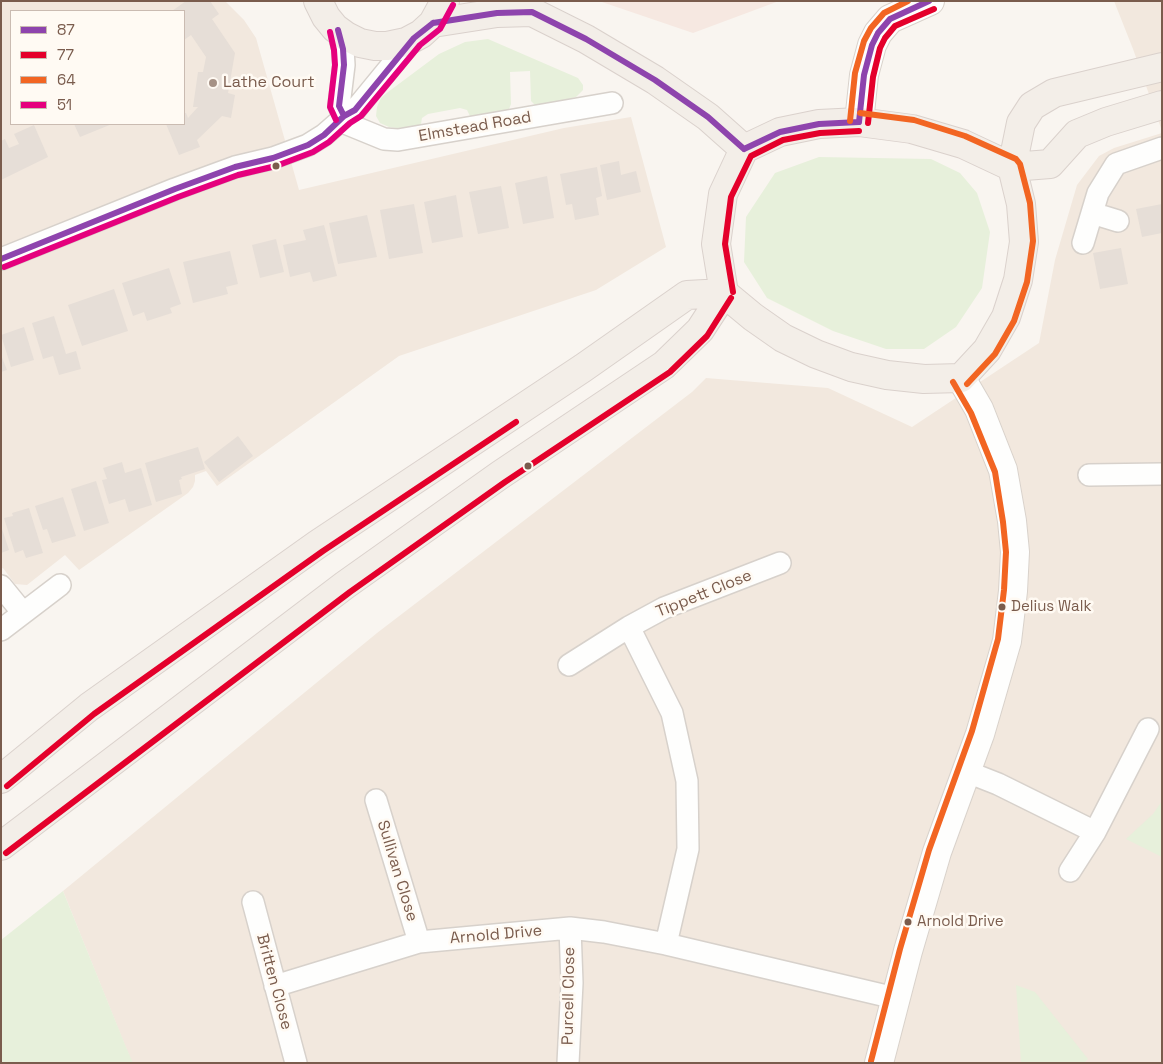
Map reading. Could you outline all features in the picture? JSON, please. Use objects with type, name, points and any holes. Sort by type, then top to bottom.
[{"type":"main road","points":[[323,13],[360,43],[387,46],[406,42],[431,21],[497,13],[526,7],[586,39],[655,80],[708,117],[744,148]]},
{"type":"main road","points":[[1162,67],[1054,93],[1032,106],[1021,123],[1012,167],[1021,204],[1024,242],[1018,280],[1006,317],[987,350],[961,378],[924,379],[887,375],[851,367],[816,354],[783,338],[753,318],[724,293],[716,244],[723,194],[744,148],[780,132],[819,124],[859,122],[912,128],[963,144],[1012,167],[1050,164],[1076,134],[1106,122],[1162,105]]},
{"type":"main road","points":[[1,780],[89,707],[318,544],[583,368],[687,295],[724,293]]},
{"type":"main road","points":[[1,846],[345,585],[500,475],[664,365],[700,330],[724,293]]},
{"type":"street","points":[[859,122],[864,75],[872,45],[878,33],[890,20],[930,1]]},
{"type":"street","points":[[323,13],[343,49],[344,65],[339,106],[342,119]]},
{"type":"street","points":[[1,259],[175,189],[235,168],[294,152],[308,145],[324,135],[355,110],[431,21]]},
{"type":"street","name":"Elmstead Road","points":[[342,119],[384,139],[398,140],[612,103]]},
{"type":"street","points":[[1083,243],[1098,193],[1116,164],[1162,148]]},
{"type":"street","points":[[1092,213],[1118,221]]},
{"type":"street","points":[[879,1063],[895,998],[935,861],[965,771],[980,734],[1007,641],[1013,591],[1015,552],[1012,521],[1003,470],[979,408],[961,378]]},
{"type":"street","points":[[1089,475],[1162,474]]},
{"type":"street","name":"Tippett Close","points":[[569,665],[629,626],[664,608],[780,563]]},
{"type":"street","points":[[1,630],[60,585]]},
{"type":"street","points":[[1,586],[23,613]]},
{"type":"street","points":[[629,626],[672,713],[688,781],[688,849],[666,944]]},
{"type":"street","points":[[1070,871],[1095,832],[1148,729]]},
{"type":"street","points":[[965,771],[998,784],[1095,832]]},
{"type":"street","name":"Sullivan Close","points":[[376,800],[419,942]]},
{"type":"street","name":"Britten Close","points":[[252,902],[296,1063]]},
{"type":"street","name":"Arnold Drive","points":[[275,986],[419,942],[570,928],[604,932],[666,944],[895,998]]},
{"type":"street","name":"Purcell Close","points":[[568,1063],[572,984],[570,928]]},
{"type":"shaded area","points":[[1,1],[225,1],[244,20],[256,38],[299,190],[564,128],[631,117],[666,247],[596,290],[399,356],[217,486],[206,471],[195,475],[193,487],[188,493],[79,570],[65,555],[27,585],[15,584],[3,568],[1,569]]},
{"type":"shaded area","points":[[599,1],[779,1],[693,33]]},
{"type":"shaded area","points":[[1114,1],[1162,1],[1162,131],[1133,49]]},
{"type":"shaded area","points":[[1162,133],[1162,1063],[132,1063],[63,891],[377,633],[692,392],[706,378],[828,388],[912,427],[1039,343],[1055,260],[1077,185],[1099,156],[1114,148]]},
{"type":"green space","points":[[488,39],[578,78],[583,85],[583,90],[576,97],[540,106],[535,105],[531,101],[530,71],[510,72],[511,104],[505,112],[474,117],[470,116],[467,110],[460,108],[428,114],[422,118],[421,124],[418,127],[397,128],[380,123],[376,116],[377,107],[381,98],[388,92],[439,54],[465,42]]},
{"type":"green space","points":[[819,157],[931,159],[960,173],[977,193],[990,232],[982,288],[956,327],[924,349],[886,349],[833,331],[767,298],[744,262],[746,217],[775,173]]},
{"type":"green space","points":[[1162,801],[1162,857],[1126,839],[1153,814]]},
{"type":"green space","points":[[63,891],[133,1063],[1,1063],[1,940]]},
{"type":"green space","points":[[1016,985],[1035,992],[1088,1059],[1084,1063],[1021,1063]]},
{"type":"building","name":"Lathe Court","points":[[186,1],[210,1],[219,14],[212,19],[235,53],[228,93],[235,95],[231,118],[222,116],[197,140],[200,147],[179,155],[166,125],[185,125],[185,113],[188,118],[198,107],[193,107],[198,72],[203,72],[206,57],[191,35],[185,39],[185,10],[173,10]]},
{"type":"building","points":[[34,125],[48,157],[1,180],[1,141],[5,139],[9,148],[19,144],[14,134]]},
{"type":"building","points":[[74,125],[110,125],[80,137]]},
{"type":"building","points":[[619,161],[621,175],[636,171],[641,192],[607,200],[600,165]]},
{"type":"building","points":[[597,167],[602,196],[596,198],[599,215],[575,220],[572,204],[566,205],[560,174]]},
{"type":"building","points":[[547,176],[554,218],[523,224],[515,183]]},
{"type":"building","points":[[501,186],[509,228],[478,234],[469,192]]},
{"type":"building","points":[[456,195],[463,237],[432,243],[424,202]]},
{"type":"building","points":[[414,204],[423,253],[389,259],[380,210]]},
{"type":"building","points":[[1162,204],[1162,233],[1142,237],[1136,209]]},
{"type":"building","points":[[367,215],[377,257],[338,264],[329,223]]},
{"type":"building","points":[[324,225],[337,276],[313,282],[310,272],[290,277],[283,245],[306,240],[303,230]]},
{"type":"building","points":[[276,239],[284,272],[260,278],[252,245]]},
{"type":"building","points":[[1121,248],[1128,284],[1100,289],[1093,253]]},
{"type":"building","points":[[230,251],[238,284],[226,287],[228,294],[193,303],[183,262]]},
{"type":"building","points":[[169,268],[181,304],[170,308],[172,313],[147,321],[144,312],[133,316],[122,283]]},
{"type":"building","points":[[114,289],[128,331],[82,346],[68,305]]},
{"type":"building","points":[[54,316],[66,354],[76,351],[81,369],[59,375],[53,356],[43,359],[32,323]]},
{"type":"building","points":[[24,327],[34,360],[11,367],[1,335]]},
{"type":"building","points":[[1,355],[7,370],[1,372]]},
{"type":"building","points":[[238,436],[253,456],[219,482],[204,462]]},
{"type":"building","points":[[198,447],[205,469],[181,477],[182,479],[179,480],[182,494],[156,502],[145,463]]},
{"type":"building","points":[[122,462],[125,473],[141,468],[152,505],[129,512],[125,499],[109,504],[102,480],[107,479],[103,468]]},
{"type":"building","points":[[96,481],[109,523],[84,531],[71,489]]},
{"type":"building","points":[[63,497],[76,536],[52,543],[47,529],[43,530],[35,506]]},
{"type":"building","points":[[29,508],[43,553],[26,558],[23,550],[15,553],[4,518],[13,516],[12,513]]},
{"type":"building","points":[[1,526],[9,550],[1,553]]},
{"type":"transit line","name":"64","points":[[850,121],[855,73],[864,41],[871,28],[884,13],[908,1]]},
{"type":"transit line","name":"87","points":[[859,122],[864,75],[872,45],[878,33],[890,19],[929,1]]},
{"type":"transit line","name":"51","points":[[4,267],[178,197],[238,175],[276,166],[313,152],[329,142],[350,123],[361,116],[420,45],[440,29],[453,5]]},
{"type":"transit line","name":"77","points":[[868,123],[873,77],[880,48],[885,38],[895,26],[934,9]]},
{"type":"transit line","name":"87","points":[[433,23],[497,13],[532,12],[586,39],[655,80],[708,117],[744,149]]},
{"type":"transit line","name":"87","points":[[1,259],[175,189],[235,167],[273,158],[308,145],[324,135],[344,116],[355,110],[414,38],[433,23]]},
{"type":"transit line","name":"87","points":[[338,30],[343,49],[344,65],[339,106],[344,116]]},
{"type":"transit line","name":"51","points":[[330,32],[335,65],[330,107],[336,120]]},
{"type":"transit line","name":"64","points":[[860,113],[914,120],[965,136],[1016,159],[1020,164],[1030,203],[1033,241],[1027,282],[1014,321],[995,354],[967,384]]},
{"type":"transit line","name":"87","points":[[744,149],[780,132],[819,124],[859,122]]},
{"type":"transit line","name":"77","points":[[733,292],[725,244],[731,197],[751,156],[783,140],[820,133],[859,131]]},
{"type":"transit line","name":"77","points":[[6,853],[350,592],[505,482],[670,372],[707,336],[731,298]]},
{"type":"transit line","name":"64","points":[[871,1061],[900,949],[929,850],[972,731],[998,639],[1004,590],[1006,552],[995,472],[971,413],[953,382]]},
{"type":"transit line","name":"77","points":[[7,786],[94,714],[323,551],[516,422]]},
{"type":"place","name":"Lathe Court","points":[[213,83]]},
{"type":"place","name":"Delius Walk","points":[[1002,607]]},
{"type":"place","name":"Arnold Drive","points":[[908,922]]}]
